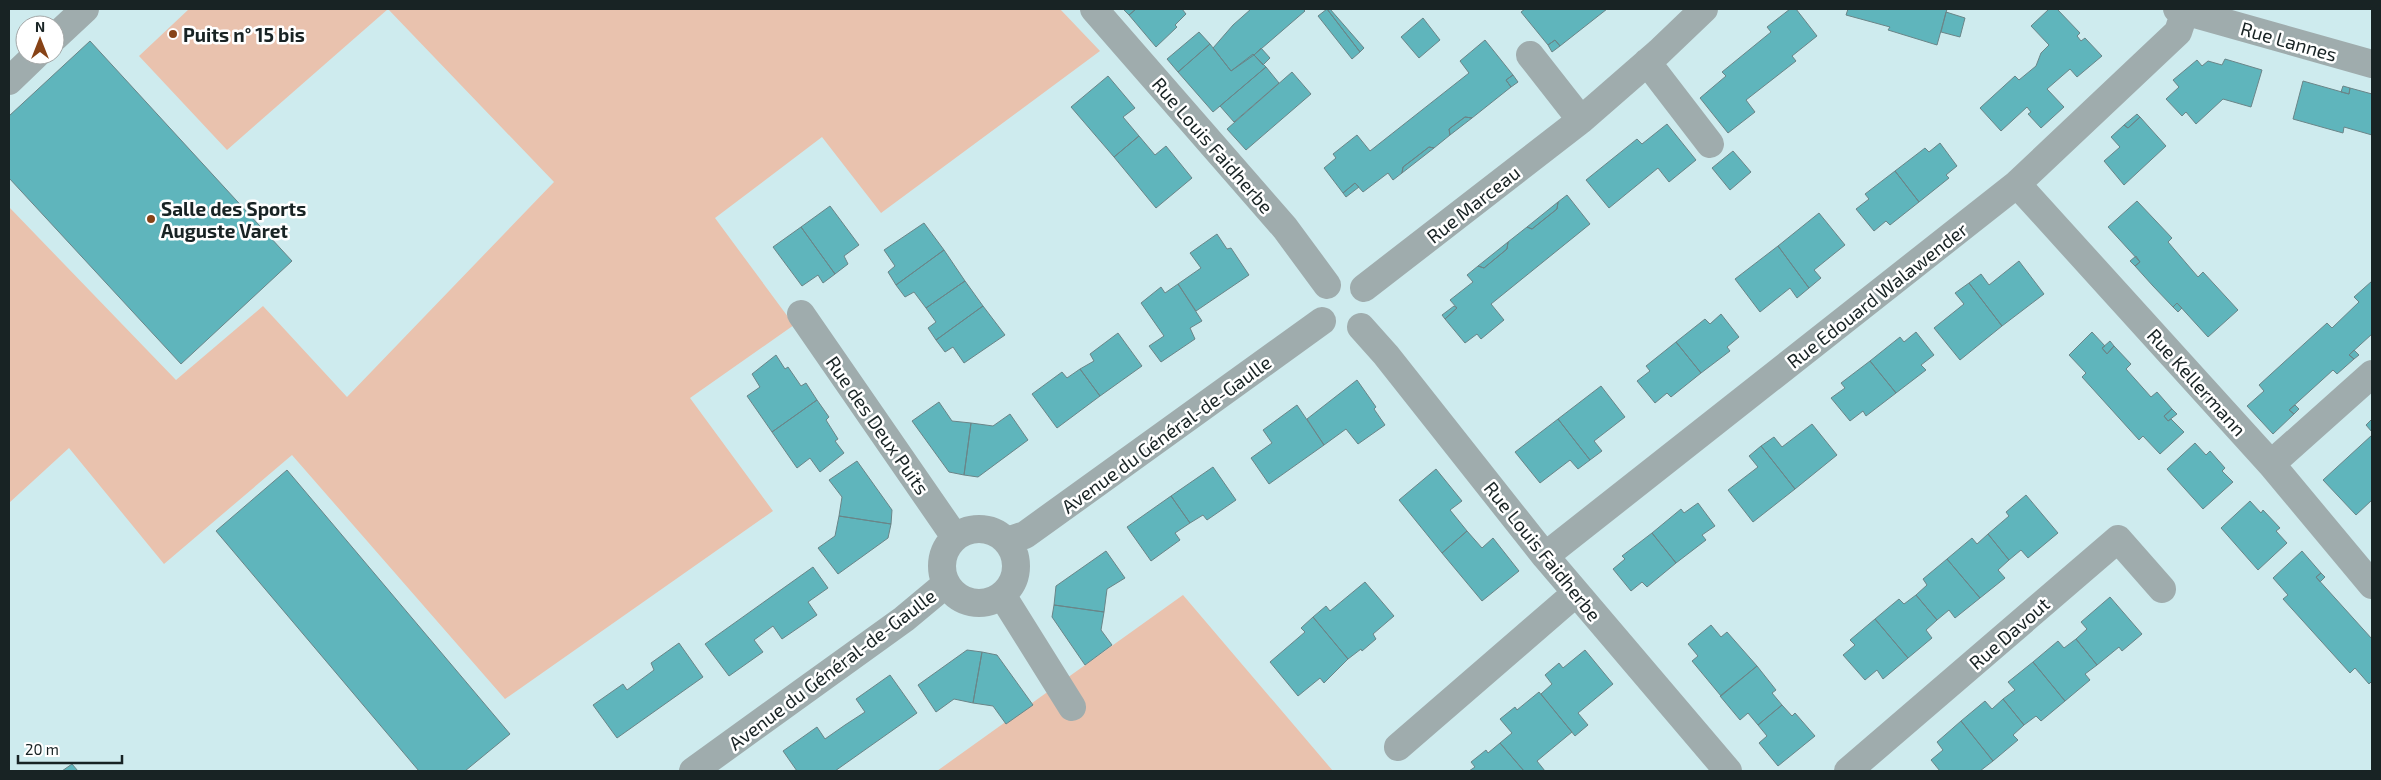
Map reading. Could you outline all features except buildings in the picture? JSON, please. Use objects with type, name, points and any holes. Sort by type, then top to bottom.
[{"type":"street","points":[[65,28],[85,9]]},
{"type":"street","name":"Rue Louis Faidherbe","points":[[1094,9],[1286,228],[1327,285]]},
{"type":"street","name":"Rue Marceau","points":[[1364,288],[1580,120],[1704,9]]},
{"type":"street","name":"Rue Lannes","points":[[2181,10],[2372,64]]},
{"type":"street","name":"Rue Edouard Walawender","points":[[1545,556],[2017,184],[2178,32],[2181,10]]},
{"type":"street","points":[[1530,55],[1580,120]]},
{"type":"street","points":[[1647,62],[1710,144]]},
{"type":"street","points":[[9,81],[26,65]]},
{"type":"street","name":"Rue Kellermann","points":[[2017,184],[2271,464],[2372,586]]},
{"type":"street","points":[[1342,279],[1350,280],[1364,288],[1371,304],[1370,312],[1360,327],[1353,331],[1336,331],[1322,321],[1317,306],[1318,298],[1327,285],[1342,279]]},
{"type":"street","name":"Rue des Deux Puits","points":[[801,314],[955,537]]},
{"type":"street","name":"Avenue du Général-de-Gaulle","points":[[1007,541],[1025,535],[1322,321]]},
{"type":"street","name":"Rue Louis Faidherbe","points":[[1360,327],[1386,355],[1545,556],[1728,771]]},
{"type":"street","points":[[2271,464],[2372,374]]},
{"type":"street","points":[[976,528],[988,530],[1007,541],[1016,563],[1010,586],[1002,595],[987,602],[971,602],[957,596],[946,584],[942,572],[942,559],[947,546],[955,537],[976,528]]},
{"type":"street","name":"Rue Davout","points":[[1848,771],[2118,539],[2162,589]]},
{"type":"street","name":"Avenue du Général-de-Gaulle","points":[[693,771],[904,619],[946,584]]},
{"type":"street","points":[[1398,747],[1576,593]]},
{"type":"street","points":[[1002,595],[1072,707]]},
{"type":"shaded area","points":[[189,9],[388,9],[227,150],[139,56]]},
{"type":"shaded area","points":[[388,9],[1060,9],[1100,51],[881,213],[822,137],[715,218],[794,325],[690,398],[773,511],[505,699],[292,455],[164,564],[69,448],[9,503],[9,207],[176,380],[263,306],[347,397],[554,182]]},
{"type":"shaded area","points":[[1183,595],[1333,771],[937,771]]},
{"type":"place","name":"Puits n° 15 bis","points":[[173,34]]},
{"type":"place","name":"Salle des Sports Auguste Varet","points":[[151,219]]}]
